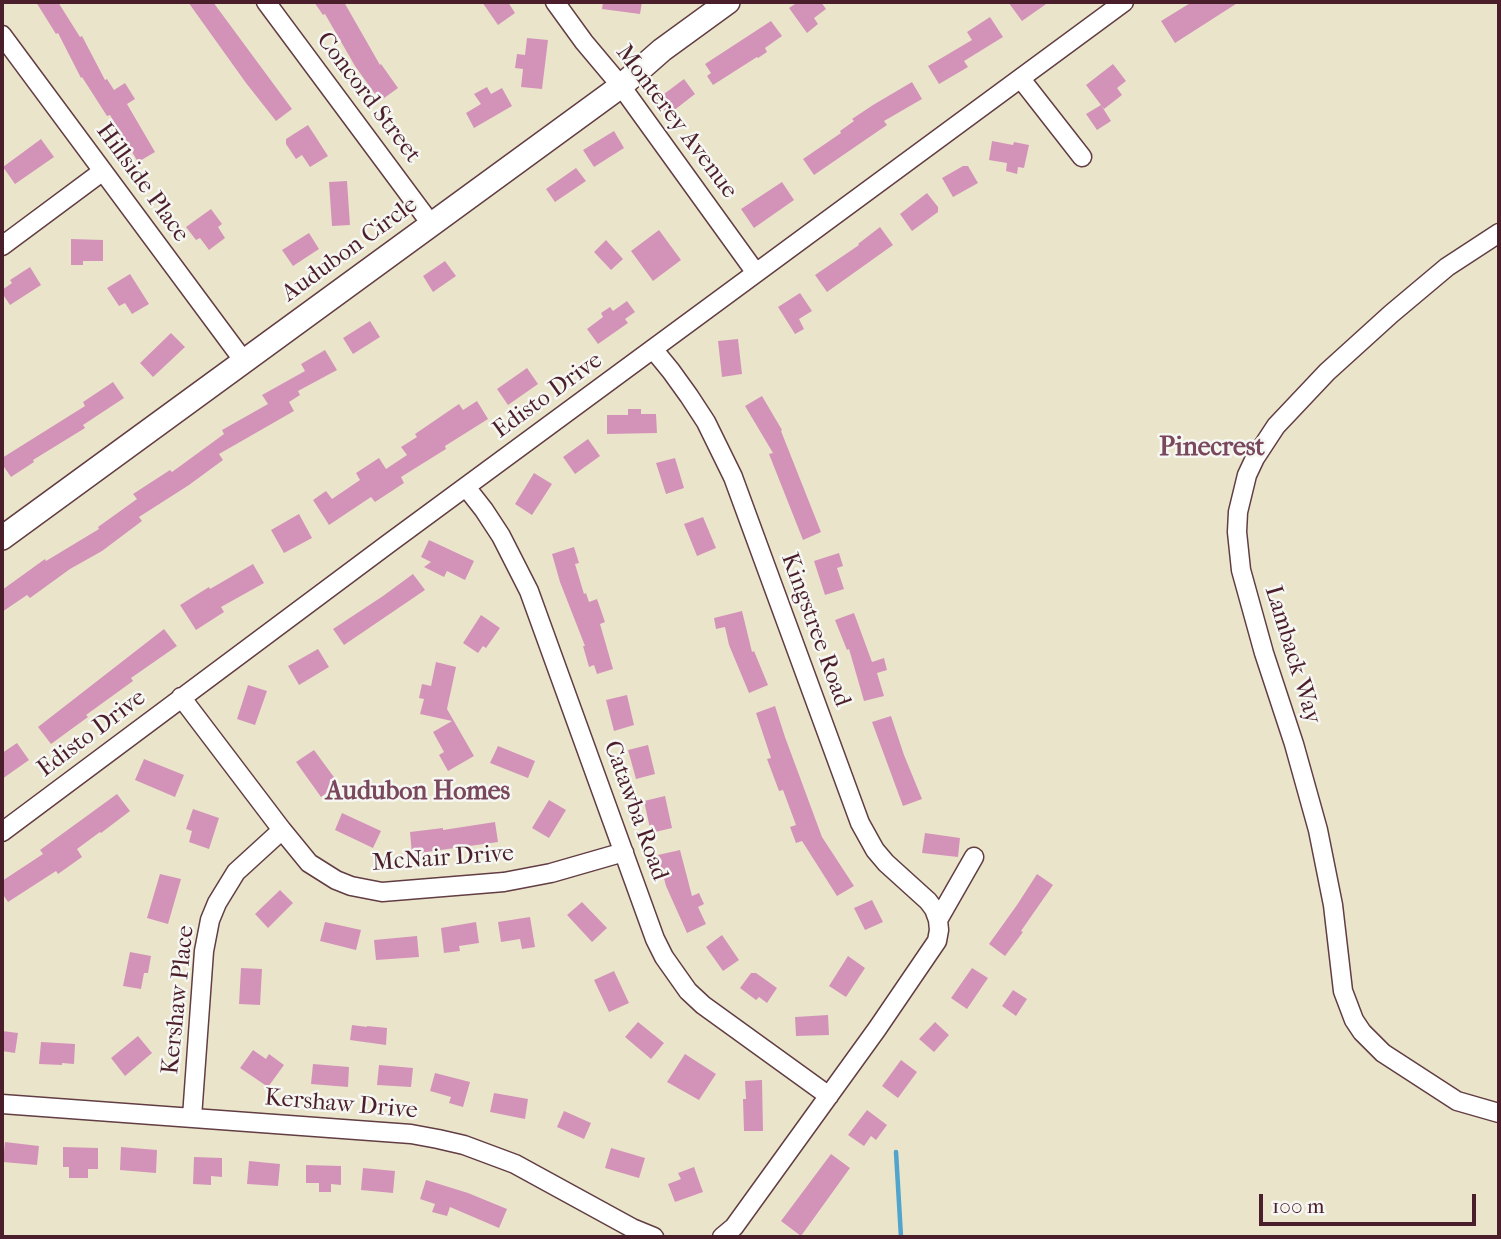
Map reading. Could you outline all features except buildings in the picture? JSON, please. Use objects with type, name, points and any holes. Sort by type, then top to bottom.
[{"type":"street","name":"Concord Street","points":[[266,2],[431,223]]},
{"type":"street","name":"Monterey Avenue","points":[[555,2],[621,86],[756,273]]},
{"type":"street","name":"Audubon Circle","points":[[2,538],[621,86],[662,50],[728,2]]},
{"type":"street","name":"Edisto Drive","points":[[2,832],[1124,2]]},
{"type":"street","name":"Hillside Place","points":[[2,35],[243,360]]},
{"type":"street","points":[[1021,79],[1082,158]]},
{"type":"street","points":[[2,246],[103,171]]},
{"type":"street","name":"Lamback Way","points":[[1499,233],[1447,267],[1391,314],[1327,372],[1276,426],[1247,475],[1238,513],[1237,551],[1264,653],[1294,744],[1318,830],[1333,905],[1343,991],[1354,1020],[1383,1053],[1457,1101],[1499,1112]]},
{"type":"street","name":"Kingstree Road","points":[[653,349],[689,396],[733,477],[863,830],[886,863],[928,901],[938,920]]},
{"type":"street","name":"Catawba Road","points":[[466,487],[501,536],[529,591],[655,939],[670,966],[688,991],[719,1018],[829,1096]]},
{"type":"street","name":"McNair Drive","points":[[181,697],[309,863],[351,886],[383,892],[504,882],[551,873],[624,852]]},
{"type":"street","name":"Kershaw Place","points":[[192,1117],[204,951],[210,920],[236,872],[282,830]]},
{"type":"street","points":[[722,1237],[734,1227],[877,1030],[937,941],[938,920],[974,857]]},
{"type":"street","name":"Kershaw Drive","points":[[2,1104],[411,1134],[464,1145],[514,1164],[632,1228],[654,1237]]},
{"type":"waterway","points":[[896,1152],[901,1237]]},
{"type":"district","name":"Pinecrest","points":[[1212,449]]},
{"type":"district","name":"Audubon Homes","points":[[418,793]]}]
